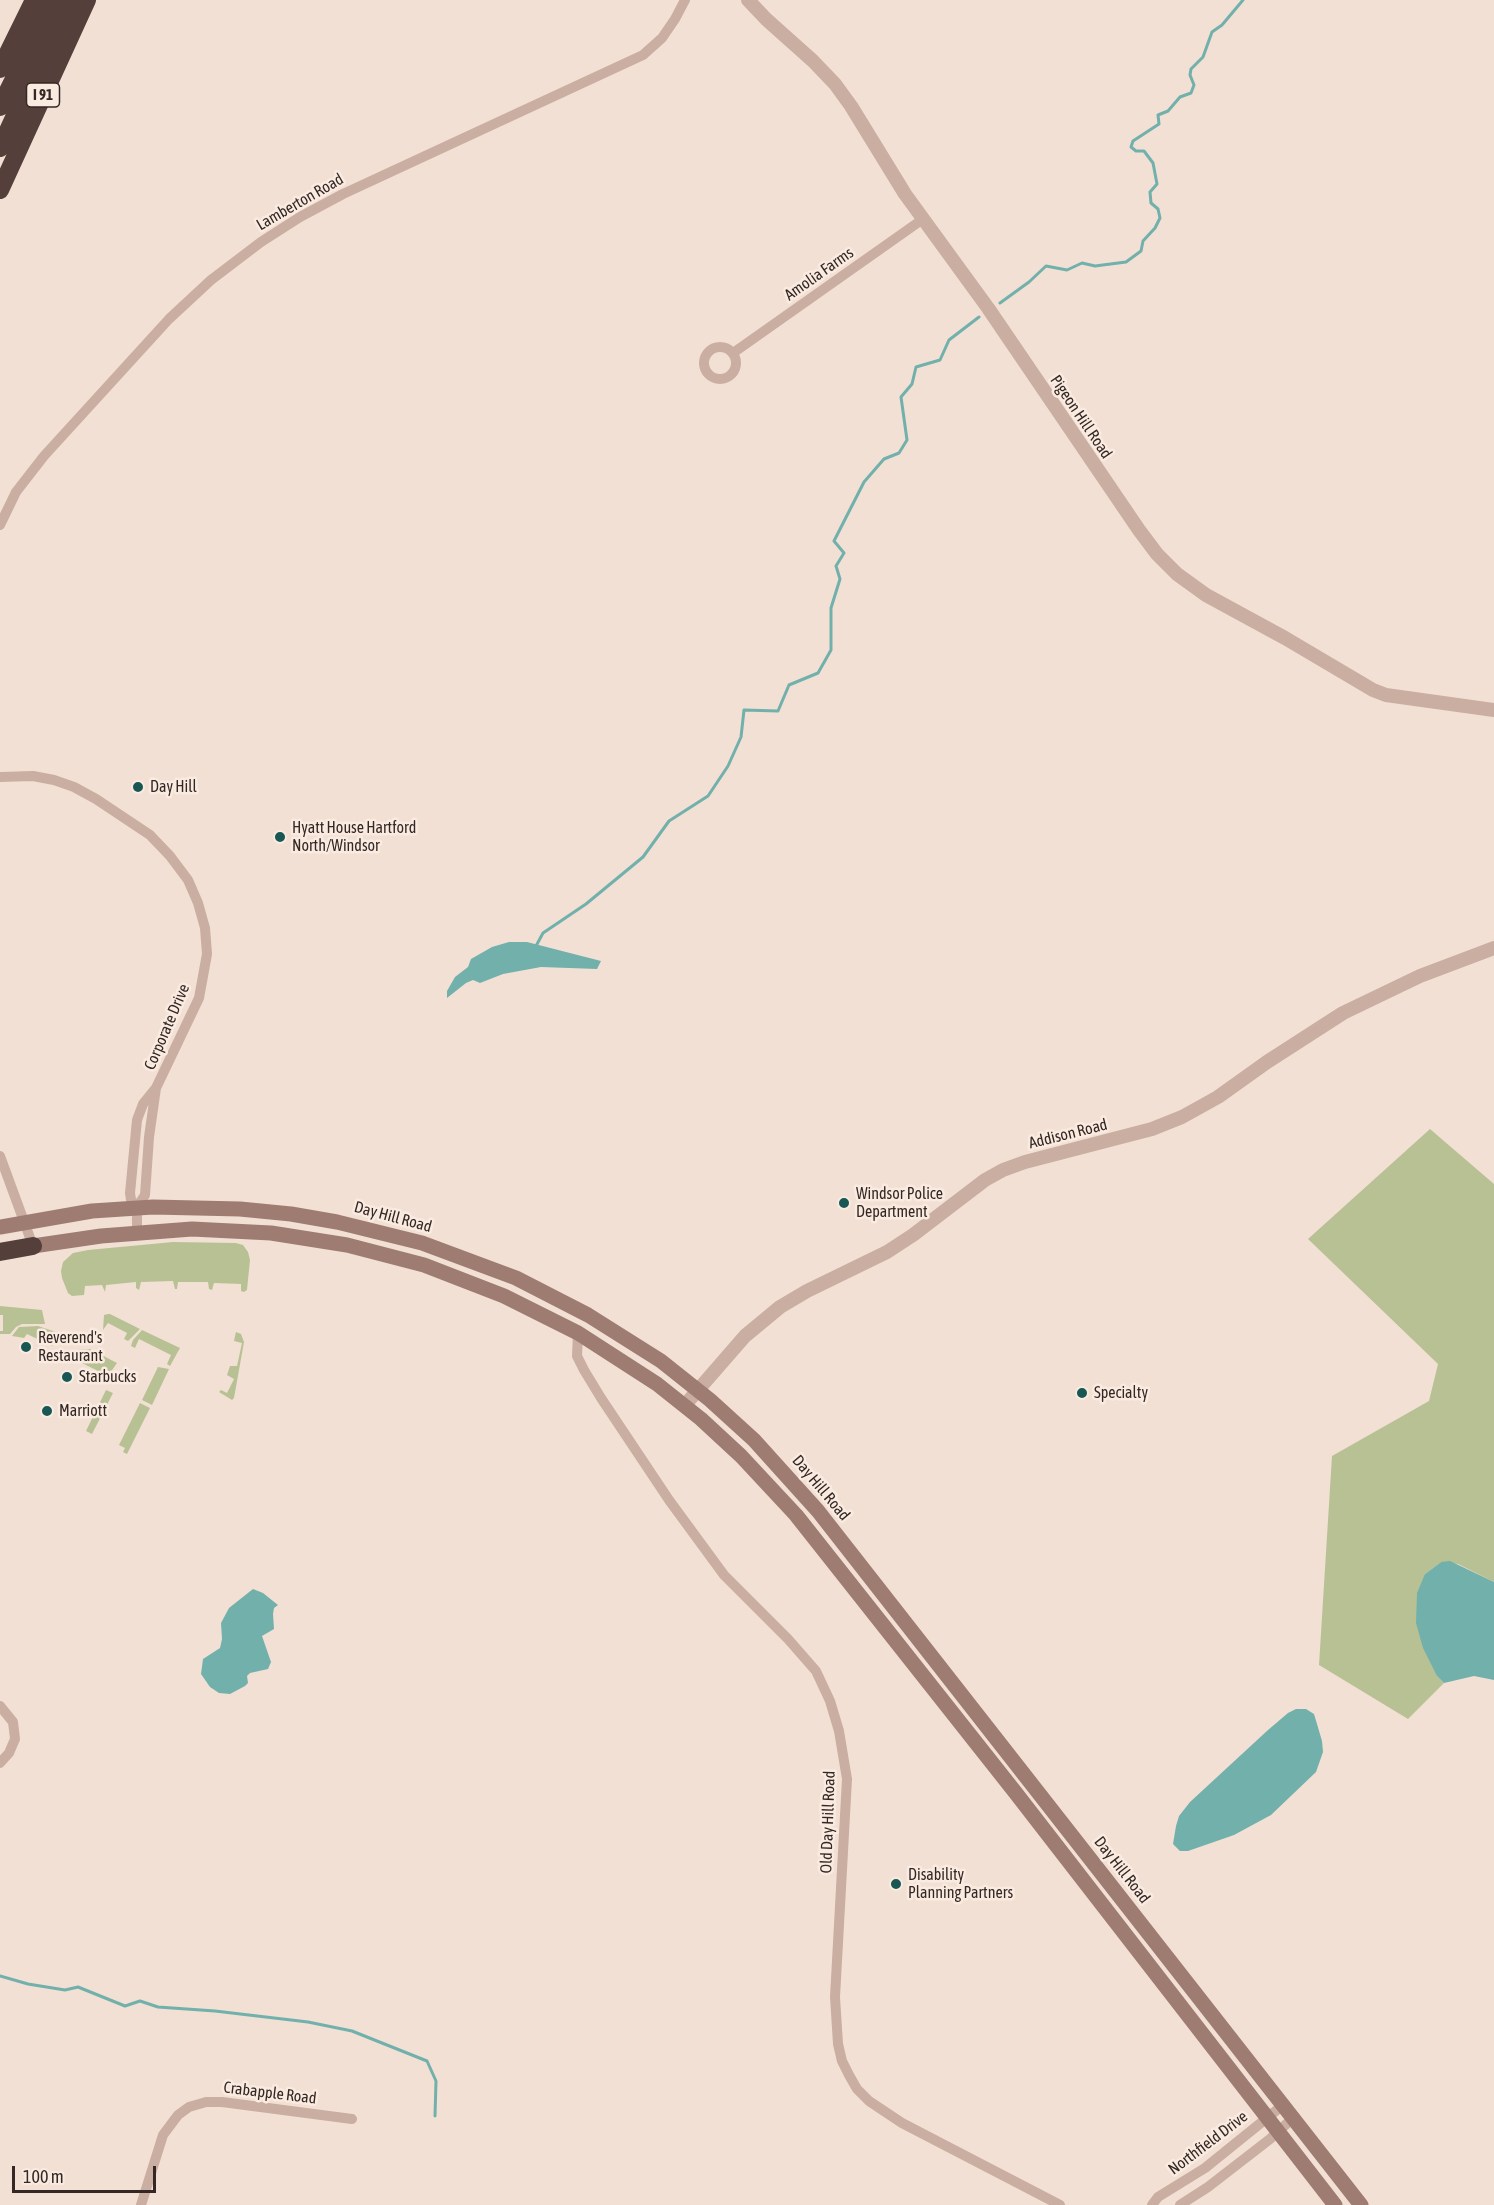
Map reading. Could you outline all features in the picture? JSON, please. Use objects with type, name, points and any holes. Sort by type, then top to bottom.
[{"type":"highway","points":[[0,69],[34,0]]},
{"type":"highway","points":[[0,107],[53,0]]},
{"type":"highway","points":[[0,148],[68,0]]},
{"type":"highway","name":"I 91","points":[[0,189],[87,0]]},
{"type":"highway","points":[[0,1252],[33,1246]]},
{"type":"main road","name":"Day Hill Road","points":[[0,1227],[137,1207],[277,1212],[321,1219],[422,1243],[478,1263],[529,1284],[588,1315],[646,1351],[697,1390],[754,1440],[811,1503],[1361,2205]]},
{"type":"main road","points":[[33,1246],[137,1232],[192,1229],[256,1231],[314,1238],[424,1265],[471,1282],[527,1306],[578,1333],[641,1373],[685,1406],[777,1492],[1335,2205]]},
{"type":"main road","points":[[367,1250],[369,1229]]},
{"type":"main road","points":[[471,1282],[478,1263]]},
{"type":"main road","points":[[952,1714],[969,1703]]},
{"type":"main road","points":[[1062,1854],[1077,1842]]},
{"type":"street","name":"Lamberton Road","points":[[0,525],[16,492],[44,456],[169,319],[211,280],[261,242],[309,212],[643,55],[662,38],[685,0]]},
{"type":"street","name":"Pigeon Hill Road","points":[[748,0],[766,20],[813,61],[835,84],[923,219],[988,308],[1139,530],[1157,554],[1177,574],[1206,595],[1373,690],[1386,695],[1494,710]]},
{"type":"street","name":"Amolia Farms","points":[[733,353],[923,219]]},
{"type":"street","name":"Corporate Drive","points":[[0,777],[33,776],[54,780],[74,787],[96,799],[150,836],[171,856],[188,880],[198,903],[205,928],[207,954],[199,998],[156,1088],[143,1104],[137,1120],[130,1193],[131,1200],[137,1207],[137,1232]]},
{"type":"street","name":"Addison Road","points":[[685,1406],[745,1336],[780,1307],[807,1291],[887,1252],[914,1235],[985,1180],[1025,1162],[1152,1129],[1182,1117],[1218,1096],[1343,1013],[1409,981],[1494,948]]},
{"type":"street","points":[[0,1156],[33,1246]]},
{"type":"street","name":"Old Day Hill Road","points":[[578,1333],[577,1356],[584,1370],[669,1500],[724,1575],[788,1639],[816,1671],[830,1701],[839,1731],[846,1779],[835,1997],[838,2044],[842,2061],[849,2075],[857,2089],[868,2101],[902,2123],[1060,2205]]},
{"type":"street","points":[[0,1706],[13,1722],[15,1739],[13,1748],[0,1763]]},
{"type":"street","name":"Crabapple Road","points":[[141,2205],[163,2135],[178,2115],[189,2107],[206,2102],[222,2102],[352,2119]]},
{"type":"street","name":"Northfield Drive","points":[[1152,2205],[1158,2197],[1205,2168],[1267,2118],[1288,2111]]},
{"type":"street","name":"Northfield Drive","points":[[1180,2205],[1208,2187],[1278,2132],[1288,2111]]},
{"type":"green space","points":[[1430,1129],[1494,1184],[1494,1582],[1458,1564],[1441,1562],[1425,1574],[1437,1676],[1444,1683],[1408,1719],[1319,1665],[1332,1456],[1429,1401],[1438,1364],[1308,1239]]},
{"type":"green space","points":[[173,1242],[243,1245],[250,1260],[247,1290],[241,1291],[241,1284],[214,1283],[212,1290],[209,1289],[208,1282],[178,1282],[177,1289],[175,1289],[173,1281],[141,1282],[139,1290],[136,1288],[136,1282],[106,1285],[105,1292],[102,1285],[85,1286],[84,1295],[72,1296],[68,1293],[61,1271],[63,1262],[73,1253]]},
{"type":"green space","points":[[0,1306],[42,1310],[45,1324],[22,1324],[10,1334],[0,1334],[0,1331],[3,1331],[3,1315],[0,1315]]},
{"type":"green space","points":[[110,1314],[140,1329],[128,1341],[124,1339],[127,1333],[108,1323],[103,1330],[104,1315]]},
{"type":"green space","points":[[38,1326],[56,1332],[65,1344],[55,1341],[52,1346],[27,1334],[24,1338],[12,1336],[19,1327]]},
{"type":"green space","points":[[142,1330],[180,1348],[170,1366],[167,1364],[171,1355],[139,1339],[135,1348],[131,1346]]},
{"type":"green space","points":[[236,1332],[241,1334],[244,1342],[232,1400],[219,1392],[221,1390],[227,1393],[234,1379],[227,1375],[230,1366],[237,1366],[242,1343],[234,1341]]},
{"type":"green space","points":[[90,1349],[117,1363],[108,1376],[80,1362],[84,1355],[76,1350]]},
{"type":"green space","points":[[158,1367],[169,1369],[152,1405],[142,1400]]},
{"type":"green space","points":[[106,1390],[113,1393],[92,1434],[86,1431]]},
{"type":"green space","points":[[140,1403],[150,1408],[127,1454],[123,1452],[125,1448],[119,1445]]},
{"type":"water","points":[[509,942],[527,942],[601,961],[597,969],[541,967],[503,974],[480,983],[473,980],[447,998],[447,991],[455,977],[468,967],[471,959],[492,947]]},
{"type":"water","points":[[1450,1561],[1494,1582],[1494,1680],[1474,1676],[1444,1683],[1437,1676],[1423,1648],[1416,1623],[1417,1593],[1425,1574],[1441,1562]]},
{"type":"water","points":[[253,1589],[263,1593],[278,1605],[274,1608],[273,1614],[274,1629],[262,1636],[271,1662],[268,1669],[250,1673],[245,1686],[230,1694],[219,1693],[210,1687],[201,1674],[203,1659],[220,1648],[221,1623],[229,1608]]},
{"type":"water","points":[[1296,1709],[1306,1709],[1314,1714],[1323,1752],[1316,1772],[1271,1815],[1234,1835],[1188,1851],[1180,1851],[1173,1844],[1176,1826],[1179,1816],[1190,1802],[1268,1730]]},
{"type":"waterway","points":[[1000,303],[1029,282],[1046,266],[1067,270],[1082,263],[1095,266],[1126,262],[1141,251],[1143,241],[1155,228],[1160,218],[1158,209],[1151,203],[1150,192],[1157,184],[1153,163],[1144,151],[1136,151],[1131,147],[1133,141],[1159,124],[1158,115],[1168,111],[1180,97],[1191,93],[1194,85],[1190,75],[1191,69],[1203,57],[1212,32],[1222,25],[1243,0]]},
{"type":"waterway","points":[[536,946],[543,933],[586,904],[643,857],[669,821],[708,796],[728,766],[741,737],[744,710],[778,711],[789,685],[818,673],[831,650],[831,608],[840,579],[836,566],[844,553],[834,541],[864,482],[884,459],[899,453],[907,440],[901,397],[912,384],[916,367],[940,360],[949,340],[979,317]]},
{"type":"waterway","points":[[0,1976],[28,1984],[65,1990],[78,1987],[125,2006],[140,2001],[158,2007],[308,2022],[352,2031],[427,2061],[436,2081],[435,2116]]},
{"type":"place","name":"Day Hill","points":[[138,787]]},
{"type":"place","name":"Hyatt House Hartford North/Windsor","points":[[280,837]]},
{"type":"place","name":"Windsor Police Department","points":[[844,1203]]},
{"type":"place","name":"Reverend's Restaurant","points":[[26,1347]]},
{"type":"place","name":"Starbucks","points":[[67,1377]]},
{"type":"place","name":"Specialty","points":[[1082,1393]]},
{"type":"place","name":"Marriott","points":[[47,1411]]},
{"type":"place","name":"Disability Planning Partners","points":[[896,1884]]}]
